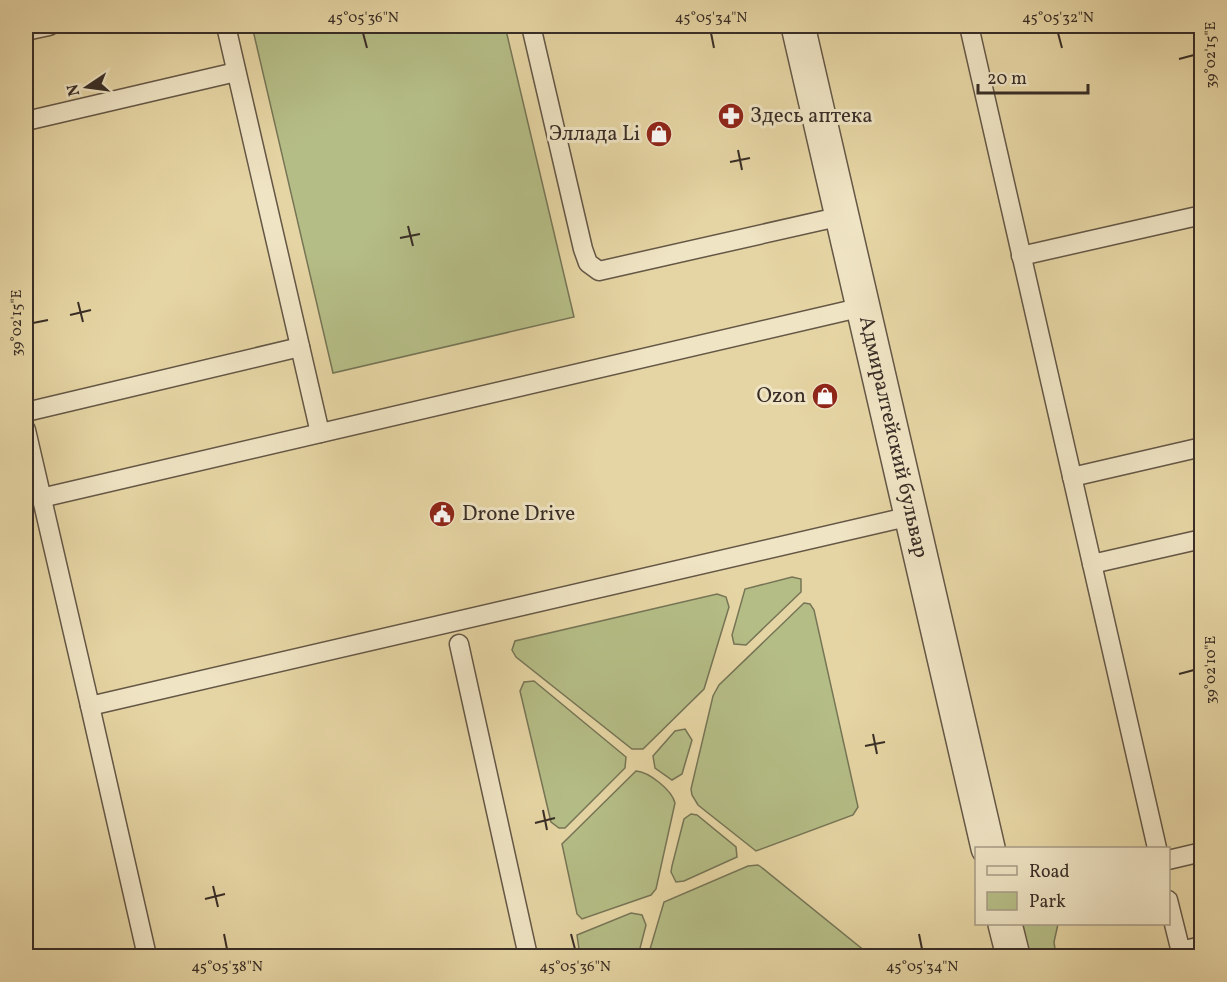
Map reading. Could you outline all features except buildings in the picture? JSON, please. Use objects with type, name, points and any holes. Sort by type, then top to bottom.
[{"type":"street","name":"Адмиралтейский бульвар","points":[[798,26],[988,847]]},
{"type":"street","points":[[1005,925],[1013,957]]},
{"type":"lane","points":[[26,31],[49,26]]},
{"type":"lane","points":[[225,26],[320,433]]},
{"type":"lane","points":[[531,26],[583,249],[588,263],[598,271],[842,216]]},
{"type":"lane","points":[[969,26],[1157,847]]},
{"type":"lane","points":[[26,121],[236,72]]},
{"type":"lane","points":[[1021,256],[1202,215]]},
{"type":"lane","points":[[41,498],[863,307]]},
{"type":"lane","points":[[26,412],[300,347]]},
{"type":"lane","points":[[26,430],[147,957]]},
{"type":"lane","points":[[1072,477],[1202,447]]},
{"type":"lane","points":[[90,706],[911,516]]},
{"type":"lane","points":[[1092,564],[1202,539]]},
{"type":"lane","points":[[459,644],[528,957]]},
{"type":"lane","points":[[1170,860],[1202,852]]},
{"type":"lane","points":[[1170,908],[1181,954],[1202,946]]},
{"type":"green space","points":[[252,26],[505,26],[574,317],[333,373]]},
{"type":"green space","points":[[792,577],[801,579],[801,592],[746,645],[734,644],[732,635],[745,589]]},
{"type":"green space","points":[[717,594],[726,597],[729,607],[704,689],[643,749],[632,749],[516,657],[512,650],[515,641]]},
{"type":"green space","points":[[804,603],[810,604],[814,610],[858,807],[853,815],[756,851],[698,805],[691,789],[713,696],[719,685]]},
{"type":"green space","points":[[534,681],[626,757],[625,768],[565,828],[559,828],[551,822],[520,691],[524,682]]},
{"type":"green space","points":[[685,729],[692,740],[682,774],[672,780],[655,768],[653,756],[675,731]]},
{"type":"green space","points":[[636,771],[659,782],[675,803],[656,889],[651,895],[582,919],[577,914],[562,844]]},
{"type":"green space","points":[[691,814],[697,815],[736,847],[737,857],[684,881],[676,882],[671,872],[672,866],[684,819]]},
{"type":"green space","points":[[758,865],[871,956],[648,956],[664,902],[748,866]]},
{"type":"green space","points":[[631,913],[642,915],[646,925],[638,956],[580,956],[577,935]]},
{"type":"green space","points":[[1019,925],[1058,925],[1054,942],[1056,956],[1026,956]]},
{"type":"place","name":"Здесь аптека","points":[[731,116]]},
{"type":"place","name":"Эллада Li","points":[[659,134]]},
{"type":"place","name":"Ozon","points":[[825,396]]},
{"type":"place","name":"Drone Drive","points":[[442,514]]}]
